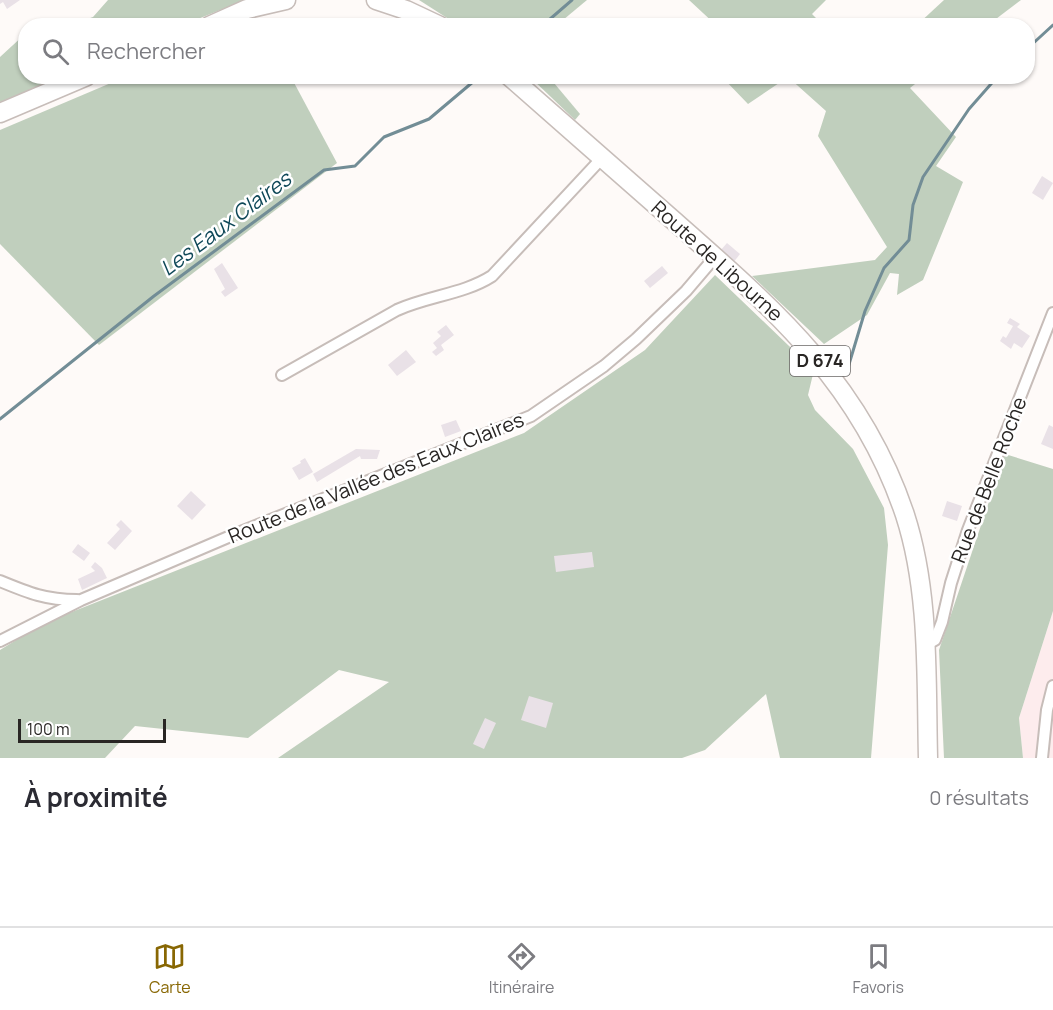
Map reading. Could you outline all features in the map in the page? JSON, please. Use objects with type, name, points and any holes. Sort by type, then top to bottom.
[{"type":"main road","points":[[227,18],[247,9],[286,0]]},
{"type":"main road","points":[[376,0],[423,18]]},
{"type":"main road","points":[[0,113],[68,84]]},
{"type":"main road","name":"Route de Libourne","points":[[518,84],[770,307],[826,368],[854,406],[877,447],[905,516],[914,550],[926,645],[928,758]]},
{"type":"street","points":[[282,375],[397,310],[415,302],[479,284],[492,276],[602,158]]},
{"type":"street","name":"Route de la Vallée des Eaux Claires","points":[[0,641],[81,600],[233,535],[531,416],[604,366],[636,339],[686,291],[714,257]]},
{"type":"street","name":"Rue de Belle Roche","points":[[926,645],[935,640],[942,622],[951,583],[968,530],[1053,313]]},
{"type":"street","points":[[0,581],[50,600],[81,600]]},
{"type":"street","points":[[50,600],[56,612]]},
{"type":"street","points":[[1042,758],[1047,710],[1053,686]]},
{"type":"shaded area","points":[[1053,611],[1053,758],[1023,758],[1019,718]]},
{"type":"green space","points":[[108,0],[245,0],[200,18],[90,18]]},
{"type":"green space","points":[[419,0],[587,0],[565,18],[447,18]]},
{"type":"green space","points":[[689,0],[826,0],[812,14],[816,18],[708,18]]},
{"type":"green space","points":[[944,0],[1021,0],[997,18],[925,18]]},
{"type":"green space","points":[[18,40],[18,84],[43,84],[0,102],[0,57]]},
{"type":"green space","points":[[108,84],[295,84],[337,163],[99,345],[0,244],[0,130]]},
{"type":"green space","points":[[537,84],[555,84],[580,114],[575,120]]},
{"type":"green space","points":[[729,84],[778,84],[748,104]]},
{"type":"green space","points":[[796,84],[915,84],[910,88],[956,137],[936,166],[963,182],[923,280],[897,295],[899,274],[890,273],[867,315],[824,344],[752,276],[875,260],[887,247],[818,136],[826,111]]},
{"type":"green space","points":[[715,275],[814,370],[808,395],[815,410],[853,449],[884,508],[888,545],[871,758],[780,758],[766,694],[705,750],[682,758],[278,758],[389,682],[339,670],[248,738],[135,726],[105,758],[0,758],[0,650],[44,623],[524,433],[645,350]]},
{"type":"green space","points":[[1005,454],[1053,469],[1053,611],[1019,718],[1023,758],[944,758],[939,650]]},
{"type":"building","points":[[0,0],[20,0],[7,9],[3,2],[0,4]]},
{"type":"building","points":[[1042,176],[1053,183],[1043,200],[1032,193]]},
{"type":"building","points":[[727,243],[740,254],[733,263],[720,251]]},
{"type":"building","points":[[222,263],[238,288],[225,297],[221,292],[225,289],[214,269]]},
{"type":"building","points":[[662,266],[668,273],[650,288],[644,281]]},
{"type":"building","points":[[1010,318],[1020,324],[1017,327],[1030,336],[1022,348],[1014,343],[1011,349],[1000,341],[1003,336],[1006,338],[1013,326],[1007,323]]},
{"type":"building","points":[[446,325],[454,335],[441,345],[444,350],[436,356],[432,352],[437,348],[433,343],[441,336],[437,332]]},
{"type":"building","points":[[406,350],[416,362],[397,376],[388,365]]},
{"type":"building","points":[[456,420],[461,431],[445,437],[441,425]]},
{"type":"building","points":[[1049,425],[1053,427],[1053,449],[1041,444]]},
{"type":"building","points":[[356,449],[380,450],[377,459],[361,459],[360,456],[317,482],[313,474]]},
{"type":"building","points":[[305,458],[313,472],[299,480],[292,468]]},
{"type":"building","points":[[191,491],[206,505],[192,520],[177,506]]},
{"type":"building","points":[[947,501],[962,506],[957,521],[942,516]]},
{"type":"building","points":[[121,520],[132,531],[115,550],[107,543],[120,529],[116,525]]},
{"type":"building","points":[[78,544],[90,553],[84,561],[72,552]]},
{"type":"building","points":[[592,552],[594,567],[556,572],[554,556]]},
{"type":"building","points":[[95,562],[102,568],[107,578],[82,590],[78,579],[95,571],[91,567]]},
{"type":"building","points":[[529,696],[553,703],[546,728],[521,720]]},
{"type":"building","points":[[485,718],[496,723],[484,749],[473,744]]},
{"type":"waterway","name":"Les Eaux Claires","points":[[551,18],[572,0]]},
{"type":"waterway","name":"Les Eaux Claires","points":[[1035,42],[1053,25]]},
{"type":"waterway","name":"Les Eaux Claires","points":[[0,419],[154,296],[324,170],[355,166],[384,137],[429,119],[471,84]]},
{"type":"waterway","name":"Les Eaux Claires","points":[[847,371],[865,311],[884,268],[909,240],[913,205],[923,177],[969,109],[991,84]]}]
